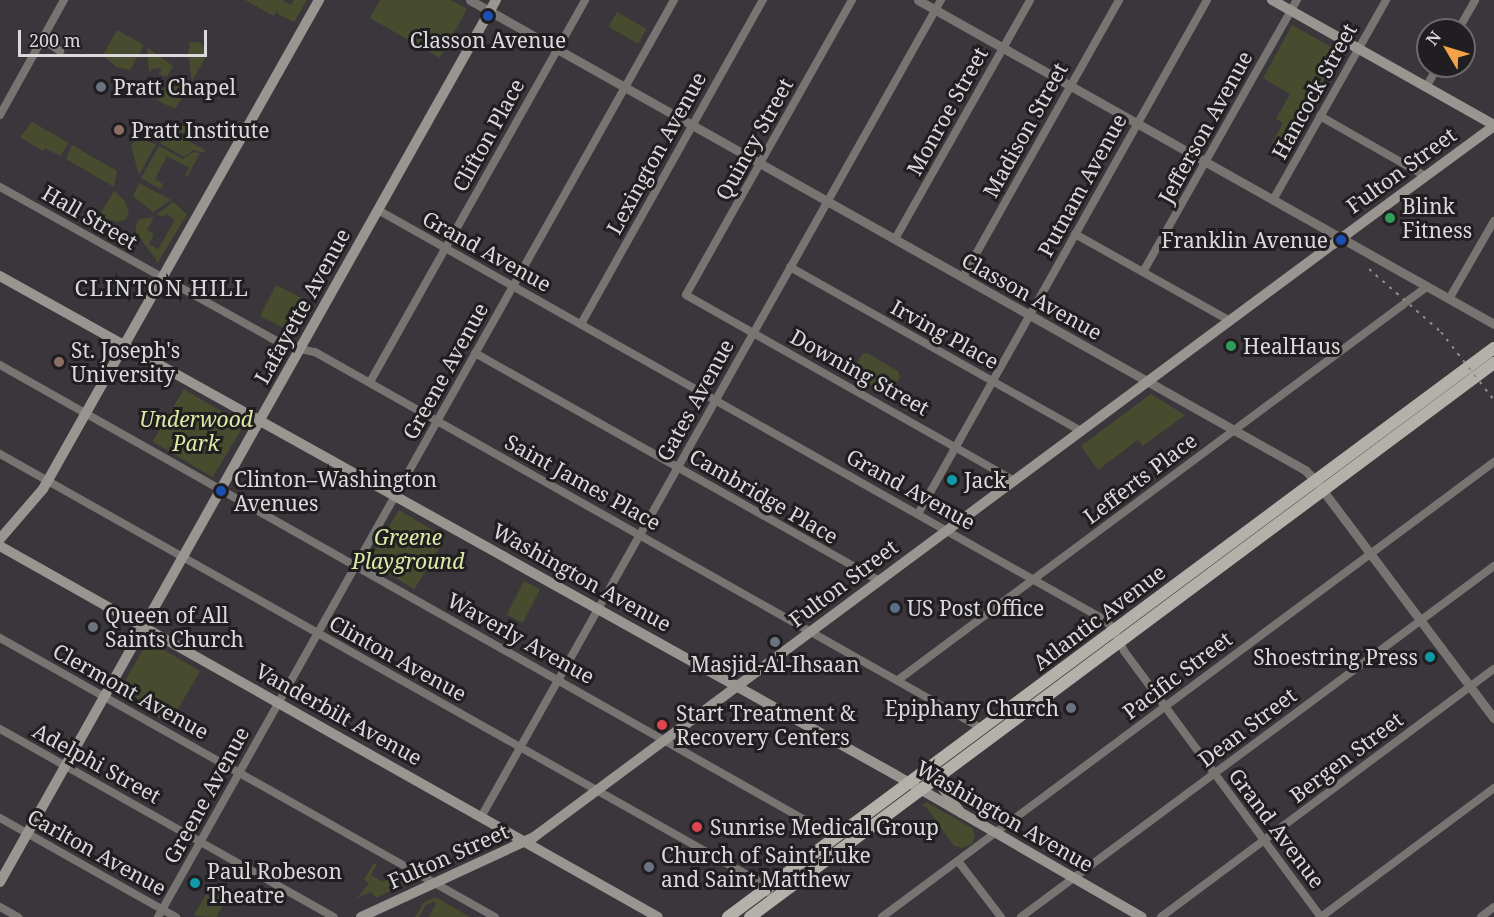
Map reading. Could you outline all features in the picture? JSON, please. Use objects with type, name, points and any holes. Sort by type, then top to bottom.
[{"type":"main road","points":[[0,539],[47,481],[318,0]]},
{"type":"main road","name":"Lafayette Avenue","points":[[0,882],[496,0]]},
{"type":"main road","points":[[1272,0],[1494,125]]},
{"type":"main road","name":"Fulton Street","points":[[361,917],[526,842],[598,791],[1494,125]]},
{"type":"main road","name":"Washington Avenue","points":[[0,276],[737,686],[1142,917]]},
{"type":"main road","name":"Atlantic Avenue","points":[[728,917],[1494,348]]},
{"type":"main road","name":"Atlantic Avenue","points":[[750,917],[1494,363]]},
{"type":"main road","name":"Vanderbilt Avenue","points":[[0,546],[658,917]]},
{"type":"main road","points":[[936,779],[963,815]]},
{"type":"street","points":[[0,115],[64,0]]},
{"type":"street","name":"Classon Avenue","points":[[470,0],[1301,468],[1315,480],[1494,718]]},
{"type":"street","name":"Clifton Place","points":[[370,382],[585,0]]},
{"type":"street","name":"Greene Avenue","points":[[158,917],[674,0]]},
{"type":"street","name":"Lexington Avenue","points":[[581,324],[763,0]]},
{"type":"street","name":"Quincy Street","points":[[686,295],[852,0]]},
{"type":"street","points":[[918,0],[1494,324]]},
{"type":"street","name":"Gates Avenue","points":[[481,817],[941,0]]},
{"type":"street","name":"Monroe Street","points":[[895,239],[1030,0]]},
{"type":"street","name":"Madison Street","points":[[963,277],[1119,0]]},
{"type":"street","name":"Putnam Avenue","points":[[918,514],[1207,0]]},
{"type":"street","name":"Jefferson Avenue","points":[[1143,272],[1297,0]]},
{"type":"street","name":"Hancock Street","points":[[1273,200],[1386,0]]},
{"type":"street","points":[[1465,18],[1475,0]]},
{"type":"street","points":[[42,39],[60,51]]},
{"type":"street","points":[[1426,87],[1431,78]]},
{"type":"street","points":[[1320,116],[1425,176]]},
{"type":"street","name":"Hall Street","points":[[0,187],[162,278]]},
{"type":"street","name":"Grand Avenue","points":[[378,210],[1103,619],[1214,774],[1321,917]]},
{"type":"street","points":[[1449,299],[1493,223]]},
{"type":"street","points":[[1076,234],[1230,321]]},
{"type":"street","name":"Irving Place","points":[[790,267],[1081,431]]},
{"type":"street","name":"Saint James Place","points":[[162,278],[271,338],[315,352],[370,382],[981,728]]},
{"type":"street","name":"Lefferts Place","points":[[898,680],[1427,287]]},
{"type":"street","name":"Downing Street","points":[[686,295],[1015,481]]},
{"type":"street","name":"Cambridge Place","points":[[476,353],[879,581]]},
{"type":"street","name":"Waverly Avenue","points":[[0,365],[835,837]]},
{"type":"street","name":"Clinton Avenue","points":[[0,454],[756,880],[775,898]]},
{"type":"street","name":"Pacific Street","points":[[882,917],[1494,462]]},
{"type":"street","name":"Dean Street","points":[[1021,917],[1494,566]]},
{"type":"street","name":"Clermont Avenue","points":[[0,638],[495,917]]},
{"type":"street","name":"Bergen Street","points":[[1161,917],[1494,669]]},
{"type":"street","name":"Adelphi Street","points":[[0,729],[334,917]]},
{"type":"street","points":[[1321,917],[1494,788]]},
{"type":"street","name":"Carlton Avenue","points":[[0,818],[176,917]]},
{"type":"street","points":[[958,861],[1001,917]]},
{"type":"street","points":[[0,907],[18,917]]},
{"type":"street","points":[[1481,917],[1494,907]]},
{"type":"green space","points":[[245,0],[282,0],[291,5],[294,0],[307,0],[294,22],[278,14],[278,10],[274,16]]},
{"type":"green space","points":[[380,0],[451,0],[467,9],[440,58],[370,18]]},
{"type":"green space","points":[[617,12],[646,29],[638,44],[608,27]]},
{"type":"green space","points":[[1292,25],[1343,54],[1288,152],[1272,143],[1283,123],[1276,119],[1290,94],[1263,78]]},
{"type":"green space","points":[[117,30],[144,45],[130,70],[116,67],[103,55]]},
{"type":"green space","points":[[190,42],[200,42],[208,53],[192,81],[188,54]]},
{"type":"green space","points":[[147,47],[173,66],[167,77],[158,74],[161,72],[160,68],[152,69],[149,73]]},
{"type":"green space","points":[[169,80],[190,85],[175,109],[157,100]]},
{"type":"green space","points":[[176,121],[194,131],[186,129],[182,137],[205,150],[204,153],[193,150],[184,157],[160,143],[172,123]]},
{"type":"green space","points":[[32,122],[69,143],[60,156],[45,148],[43,151],[20,137]]},
{"type":"green space","points":[[136,138],[156,144],[139,175],[131,146]]},
{"type":"green space","points":[[72,145],[117,171],[114,187],[66,159]]},
{"type":"green space","points":[[159,146],[183,159],[193,152],[200,153],[187,177],[185,176],[189,168],[167,156],[155,179],[163,184],[160,189],[141,178]]},
{"type":"green space","points":[[139,183],[171,200],[153,212],[133,196]]},
{"type":"green space","points":[[114,191],[125,201],[129,213],[125,220],[116,222],[99,216]]},
{"type":"green space","points":[[173,202],[187,214],[157,264],[156,259],[136,233],[136,225],[139,219],[154,217],[147,230],[154,234],[149,244],[158,249],[175,220],[166,214],[163,217],[157,214]]},
{"type":"green space","points":[[276,285],[313,304],[298,335],[260,316]]},
{"type":"green space","points":[[867,353],[898,371],[900,378],[891,392],[885,394],[854,375],[853,370],[862,354]]},
{"type":"green space","name":"Underwood Park","points":[[184,389],[244,425],[213,477],[153,441]]},
{"type":"green space","points":[[1151,394],[1185,415],[1143,446],[1138,440],[1098,470],[1081,446]]},
{"type":"green space","name":"Greene Playground","points":[[399,510],[445,538],[414,589],[368,561]]},
{"type":"green space","points":[[524,581],[540,589],[523,623],[507,615]]},
{"type":"green space","points":[[148,641],[200,671],[169,724],[118,694]]},
{"type":"green space","points":[[926,802],[972,828],[975,835],[972,844],[962,848],[954,846],[926,807],[922,806]]},
{"type":"green space","points":[[374,863],[377,864],[371,875],[376,878],[384,882],[390,872],[408,882],[376,898],[371,892],[357,898],[369,883],[364,880]]},
{"type":"green space","points":[[214,893],[226,900],[216,917],[194,916],[206,894],[212,897]]},
{"type":"green space","points":[[437,898],[470,917],[429,917],[436,903],[434,902],[426,905],[419,917],[415,917],[424,902]]},
{"type":"railway","points":[[1369,269],[1441,332],[1494,400]]},
{"type":"place","name":"Classon Avenue","points":[[488,16]]},
{"type":"place","name":"Pratt Chapel","points":[[101,87]]},
{"type":"place","name":"Pratt Institute","points":[[119,130]]},
{"type":"place","name":"Blink Fitness","points":[[1390,218]]},
{"type":"place","name":"Franklin Avenue","points":[[1341,240]]},
{"type":"place","name":"HealHaus","points":[[1231,346]]},
{"type":"place","name":"St. Joseph's University","points":[[59,362]]},
{"type":"place","name":"Jack","points":[[952,480]]},
{"type":"place","name":"Clinton–Washington Avenues","points":[[221,491]]},
{"type":"place","name":"US Post Office","points":[[895,608]]},
{"type":"place","name":"Queen of All Saints Church","points":[[93,627]]},
{"type":"place","name":"Masjid-Al-Ihsaan","points":[[775,642]]},
{"type":"place","name":"Shoestring Press","points":[[1430,657]]},
{"type":"place","name":"Epiphany Church","points":[[1071,708]]},
{"type":"place","name":"Start Treatment & Recovery Centers","points":[[662,725]]},
{"type":"place","name":"Sunrise Medical Group","points":[[697,827]]},
{"type":"place","name":"Church of Saint Luke and Saint Matthew","points":[[649,867]]},
{"type":"place","name":"Paul Robeson Theatre","points":[[195,883]]},
{"type":"district","name":"CLINTON HILL","points":[[162,288]]}]
